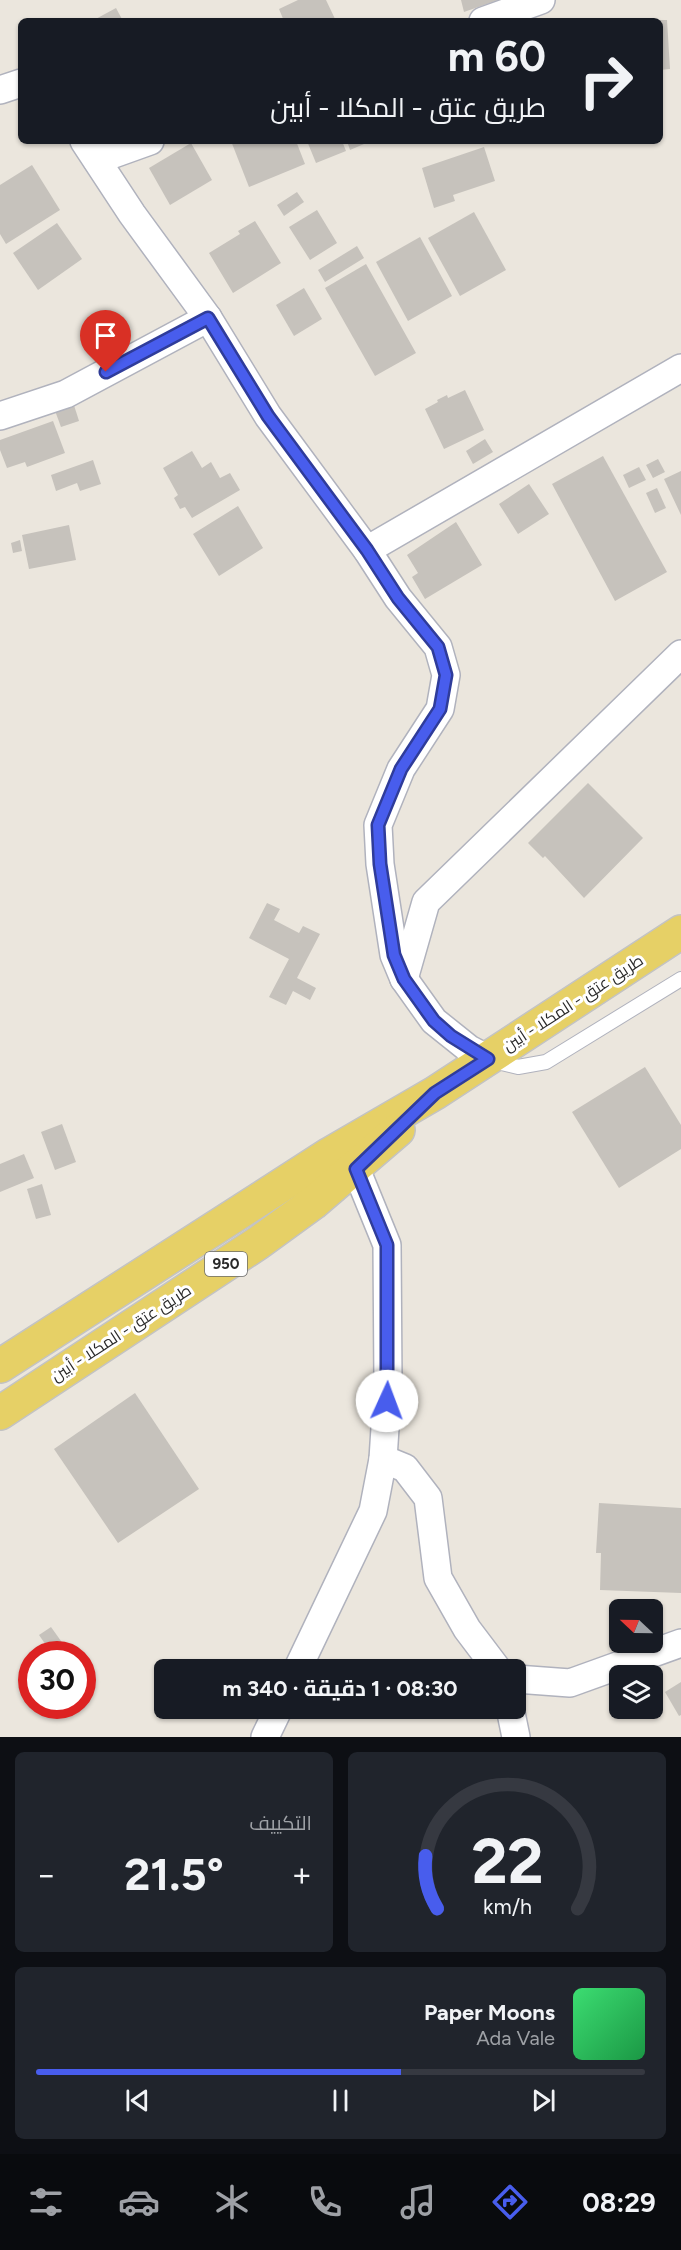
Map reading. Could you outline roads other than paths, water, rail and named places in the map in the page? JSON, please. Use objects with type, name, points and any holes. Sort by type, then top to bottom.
[{"type":"main road","name":"طريق عتق - المكلا - أبين","points":[[0,1366],[330,1154],[435,1093],[681,932]]},
{"type":"main road","name":"طريق عتق - المكلا - أبين","points":[[0,1413],[258,1243],[356,1169],[435,1093]]},
{"type":"street","points":[[491,18],[541,0]]},
{"type":"street","points":[[0,90],[18,83]]},
{"type":"street","points":[[132,144],[90,151],[208,318],[268,416],[367,550],[398,598],[438,647],[446,675],[440,709],[401,769],[378,825],[380,864],[394,955],[404,979],[434,1021],[451,1036],[488,1059]]},
{"type":"street","points":[[0,416],[66,394],[208,318]]},
{"type":"street","points":[[367,550],[681,368]]},
{"type":"street","points":[[404,979],[426,902],[681,654]]},
{"type":"street","points":[[302,1659],[373,1511],[383,1459],[388,1382],[387,1245],[356,1169]]},
{"type":"street","points":[[383,1459],[405,1468],[428,1498],[438,1578],[467,1629],[490,1659]]},
{"type":"street","points":[[526,1680],[570,1683],[681,1643]]},
{"type":"street","points":[[265,1737],[274,1719]]},
{"type":"street","points":[[512,1719],[516,1737]]},
{"type":"lane","points":[[488,1059],[518,1067],[546,1062],[681,979]]}]
